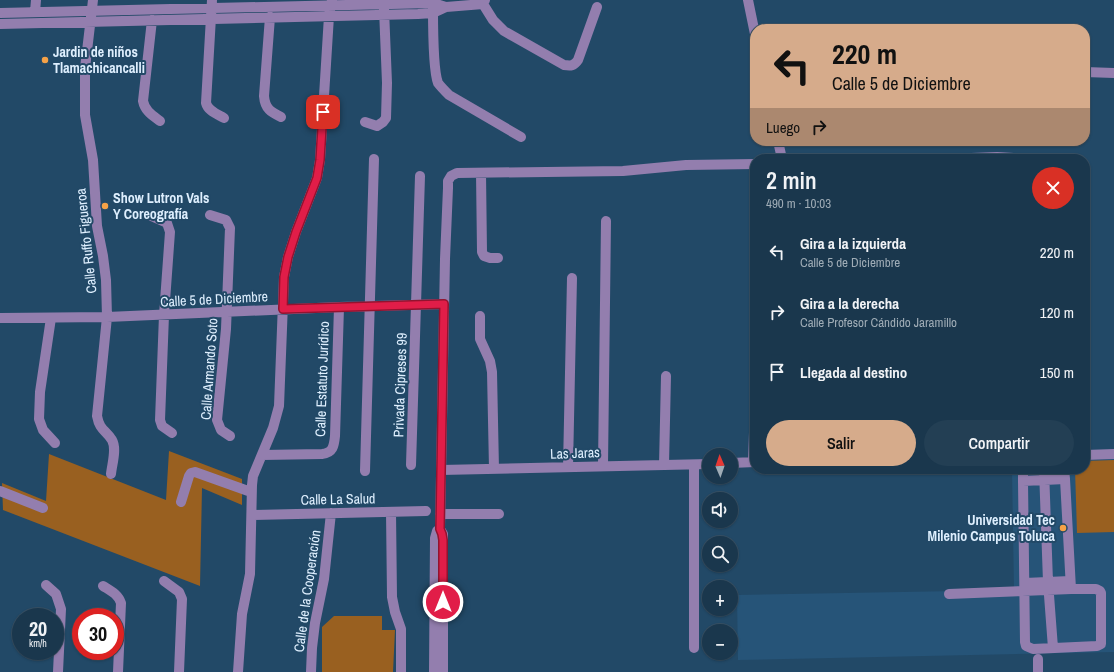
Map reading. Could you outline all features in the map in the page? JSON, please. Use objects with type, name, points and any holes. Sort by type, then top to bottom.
[{"type":"street","points":[[35,12],[36,0]]},
{"type":"street","name":"Calle Ruffo Figueroa","points":[[94,0],[90,21],[85,68],[85,115],[93,160],[97,226],[106,275],[107,317],[97,416],[100,427],[112,441],[114,446],[111,474]]},
{"type":"street","points":[[748,0],[753,24]]},
{"type":"street","points":[[0,13],[92,11],[151,5],[384,2],[418,3],[446,7],[484,2],[493,20],[504,31],[564,65],[570,66],[575,64],[578,60],[597,6]]},
{"type":"street","points":[[365,122],[377,126],[386,118],[387,83],[384,2]]},
{"type":"street","points":[[238,672],[242,614],[250,574],[252,515],[251,492],[253,476],[273,428],[279,406],[284,277],[288,257],[296,232],[317,178],[320,160],[332,3]]},
{"type":"street","points":[[211,4],[206,103],[210,110],[224,118]]},
{"type":"street","points":[[0,24],[418,14],[433,5]]},
{"type":"street","points":[[433,5],[435,67],[441,87],[449,94],[521,137]]},
{"type":"street","points":[[270,17],[264,96],[267,108],[281,117]]},
{"type":"street","points":[[152,20],[143,100],[144,107],[150,114],[160,121]]},
{"type":"street","points":[[1090,72],[1114,73]]},
{"type":"street","points":[[364,471],[374,159]]},
{"type":"street","points":[[443,672],[443,540],[440,529],[440,514],[448,181],[453,174],[623,171],[686,165],[750,164]]},
{"type":"street","points":[[481,173],[482,252],[486,257],[498,258]]},
{"type":"street","name":"Privada Cipreses 99","points":[[411,465],[420,176]]},
{"type":"street","points":[[148,214],[164,221],[169,227],[160,420],[162,426],[172,433]]},
{"type":"street","name":"Calle Armando Soto","points":[[210,215],[226,220],[230,228],[226,312],[217,420],[220,430],[230,436]]},
{"type":"street","points":[[603,466],[606,221]]},
{"type":"street","points":[[568,467],[572,278]]},
{"type":"street","name":"Calle 5 de Diciembre","points":[[0,318],[107,317],[283,309],[444,304]]},
{"type":"street","name":"Calle Estatuto Jurídico","points":[[262,455],[322,454],[331,451],[335,436],[339,307]]},
{"type":"street","points":[[480,316],[480,339],[490,361],[492,372],[494,469]]},
{"type":"street","points":[[51,318],[40,392],[39,419],[43,430],[55,443]]},
{"type":"street","points":[[664,465],[666,376]]},
{"type":"street","points":[[1090,455],[1114,454]]},
{"type":"street","points":[[738,463],[750,462]]},
{"type":"street","points":[[694,464],[694,648]]},
{"type":"street","name":"Las Jaras","points":[[441,470],[702,464]]},
{"type":"street","points":[[181,502],[189,476],[191,473],[195,472],[251,492]]},
{"type":"street","points":[[949,594],[1025,587],[1070,585],[1098,590],[1101,593],[1101,644],[1097,646],[1034,650],[1026,646],[1025,642],[1025,587],[1024,481],[1023,474]]},
{"type":"street","points":[[1044,474],[1053,648]]},
{"type":"street","points":[[1024,481],[1045,480],[1064,474],[1070,585]]},
{"type":"street","points":[[0,491],[43,508]]},
{"type":"street","name":"Calle La Salud","points":[[252,515],[426,511]]},
{"type":"street","points":[[391,512],[392,597],[395,612],[401,628],[401,672]]},
{"type":"street","name":"Calle de la Cooperación","points":[[311,672],[315,624],[324,579],[331,513]]},
{"type":"street","points":[[440,514],[499,514]]},
{"type":"street","points":[[434,672],[435,538],[437,531],[440,529]]},
{"type":"street","points":[[164,581],[179,592],[182,599],[178,672]]},
{"type":"street","points":[[46,585],[56,594],[61,610],[58,672]]},
{"type":"street","points":[[103,586],[115,593],[121,603],[118,672]]},
{"type":"street","points":[[1038,659],[1038,672]]},
{"type":"shaded area","points":[[169,451],[242,479],[242,505],[202,488],[200,586],[3,510],[2,483],[46,501],[49,454],[166,500]]},
{"type":"shaded area","name":"Universidad Tec Milenio Campus Toluca","points":[[1114,459],[1114,652],[738,660],[738,595],[1014,590],[1012,474],[1090,474],[1090,460]]},
{"type":"shaded area","points":[[1114,460],[1114,532],[1077,533],[1075,474],[1090,474],[1090,461]]},
{"type":"shaded area","points":[[334,616],[382,616],[382,630],[395,630],[393,672],[322,672],[322,627]]},
{"type":"place","name":"Jardin de niños Tlamachicancalli","points":[[45,60]]},
{"type":"place","name":"Show Lutron Vals Y Coreografía","points":[[105,206]]},
{"type":"place","name":"Universidad Tec Milenio Campus Toluca","points":[[1063,528]]},
{"type":"route","points":[[323,112],[320,160],[317,178],[288,257],[284,277],[283,309],[444,304],[440,529],[443,540],[443,602]]}]
